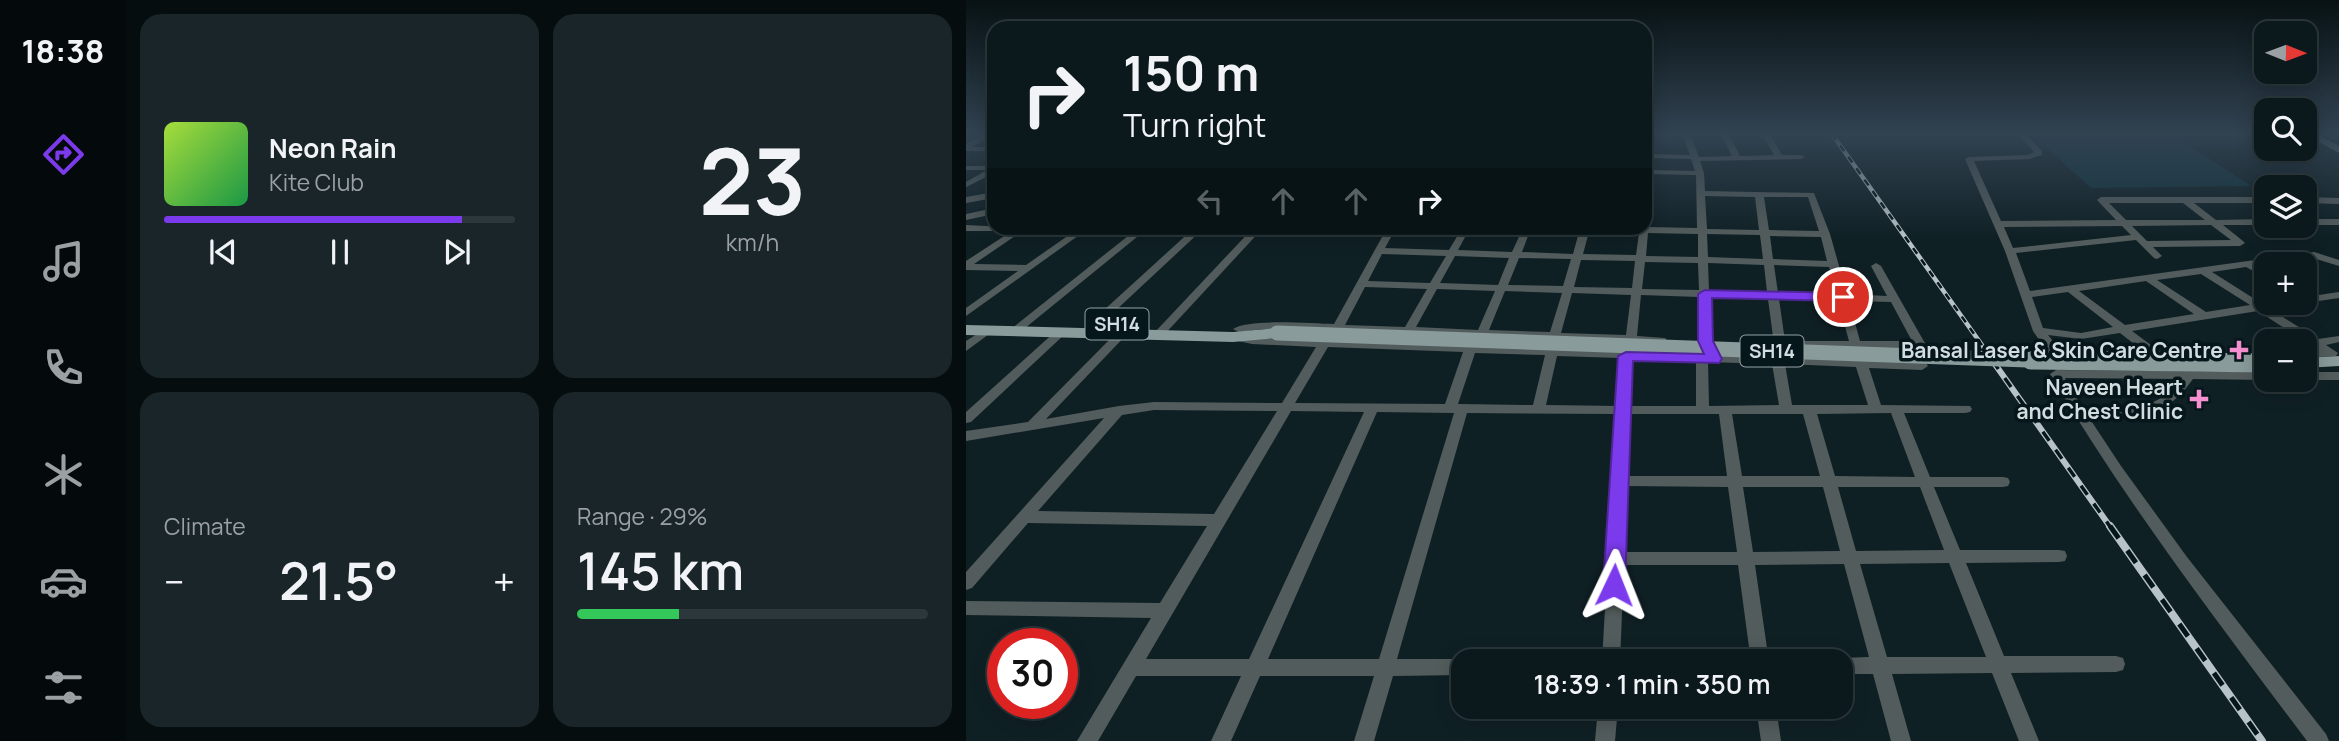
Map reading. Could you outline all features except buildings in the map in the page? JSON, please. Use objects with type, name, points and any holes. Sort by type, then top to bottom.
[{"type":"main road","name":"SH14","points":[[966,320],[1061,332],[1122,333],[1163,330]]},
{"type":"main road","name":"SH14","points":[[966,330],[1096,323],[1163,330],[1236,333],[1255,337],[1272,333],[2107,363],[2254,363]]},
{"type":"main road","points":[[2317,360],[2336,356]]},
{"type":"street","points":[[1699,169],[1704,231],[1708,359],[1703,410]]},
{"type":"street","points":[[1974,169],[2010,251],[2039,331],[2054,350],[2056,374],[2077,411],[2195,579],[2319,741]]},
{"type":"street","points":[[966,185],[987,172]]},
{"type":"street","points":[[1652,172],[1700,173]]},
{"type":"street","points":[[1702,193],[1811,195],[1825,234],[1856,345]]},
{"type":"street","points":[[1759,194],[1783,361],[1786,409]]},
{"type":"street","points":[[966,200],[987,196]]},
{"type":"street","points":[[2157,256],[2119,221],[2101,200],[2254,200]]},
{"type":"street","points":[[2010,251],[2141,241],[2240,243],[2185,200]]},
{"type":"street","points":[[2317,200],[2339,201]]},
{"type":"street","points":[[966,217],[987,213]]},
{"type":"street","points":[[966,227],[987,214]]},
{"type":"street","points":[[1997,223],[2254,222]]},
{"type":"street","points":[[2317,222],[2339,222]]},
{"type":"street","points":[[966,227],[987,227]]},
{"type":"street","points":[[1652,229],[1825,234]]},
{"type":"street","points":[[966,266],[1012,235]]},
{"type":"street","points":[[966,313],[1074,235]]},
{"type":"street","points":[[1020,327],[1134,235]]},
{"type":"street","points":[[1096,323],[1191,235]]},
{"type":"street","points":[[1163,330],[1251,235]]},
{"type":"street","points":[[1338,327],[1364,284],[1387,235]]},
{"type":"street","points":[[1409,330],[1462,235]]},
{"type":"street","points":[[1482,333],[1524,235]]},
{"type":"street","points":[[1555,335],[1583,235]]},
{"type":"street","points":[[1631,338],[1643,235]]},
{"type":"street","points":[[1379,251],[1834,264]]},
{"type":"street","points":[[2025,295],[2314,255],[2339,262]]},
{"type":"street","points":[[2247,264],[2254,268]]},
{"type":"street","points":[[966,266],[1027,268]]},
{"type":"street","points":[[1236,333],[1263,326],[1338,327],[1780,344],[1920,345],[1876,266]]},
{"type":"street","points":[[2202,270],[2254,303]]},
{"type":"street","points":[[2146,277],[2203,315]]},
{"type":"street","points":[[1364,284],[1895,299]]},
{"type":"street","points":[[2069,288],[2155,354]]},
{"type":"street","points":[[2317,298],[2339,295]]},
{"type":"street","points":[[2039,331],[2081,336],[2254,307]]},
{"type":"street","points":[[2273,315],[2294,329]]},
{"type":"street","points":[[966,347],[988,330]]},
{"type":"street","points":[[966,419],[1061,332]]},
{"type":"street","points":[[1033,425],[1122,333]]},
{"type":"street","points":[[1236,333],[1252,341],[1922,366]]},
{"type":"street","points":[[2317,343],[2339,338]]},
{"type":"street","points":[[1087,741],[1324,344]]},
{"type":"street","points":[[2317,344],[2336,356]]},
{"type":"street","points":[[1364,741],[1470,350]]},
{"type":"street","points":[[2054,350],[2082,354],[2254,354]]},
{"type":"street","points":[[1539,409],[1551,354]]},
{"type":"street","points":[[2317,355],[2336,356]]},
{"type":"street","points":[[1612,649],[1626,356]]},
{"type":"street","points":[[1861,363],[1875,410]]},
{"type":"street","points":[[2056,374],[2254,376]]},
{"type":"street","points":[[2077,411],[2129,412],[2161,407],[2182,387],[2190,375]]},
{"type":"street","points":[[2317,376],[2339,376]]},
{"type":"street","points":[[966,436],[1154,406],[1622,410],[1965,409]]},
{"type":"street","points":[[1221,741],[1373,407]]},
{"type":"street","points":[[1725,409],[1758,649]]},
{"type":"street","points":[[966,583],[1119,410]]},
{"type":"street","points":[[1810,410],[1901,741]]},
{"type":"street","points":[[1896,410],[2029,741]]},
{"type":"street","points":[[1618,481],[2003,482]]},
{"type":"street","points":[[1023,517],[1220,520]]},
{"type":"street","points":[[1615,559],[2059,556]]},
{"type":"street","points":[[966,608],[1166,611]]},
{"type":"street","points":[[1853,666],[2116,664]]},
{"type":"street","points":[[1131,668],[1451,667]]},
{"type":"street","points":[[1605,741],[1607,719]]},
{"type":"street","points":[[1768,719],[1771,741]]},
{"type":"shaded area","points":[[2070,169],[2224,169],[2251,186],[2091,188]]},
{"type":"railway","points":[[1857,169],[1994,362]]},
{"type":"railway","points":[[1992,360],[2111,528]]},
{"type":"railway","points":[[2110,526],[2262,741]]},
{"type":"place","name":"Bansal Laser & Skin Care Centre","points":[[2239,350]]},
{"type":"place","name":"Naveen Heart and Chest Clinic","points":[[2199,399]]},
{"type":"route","points":[[1614,585],[1626,356],[1714,359],[1706,341],[1705,294],[1843,297]]}]
